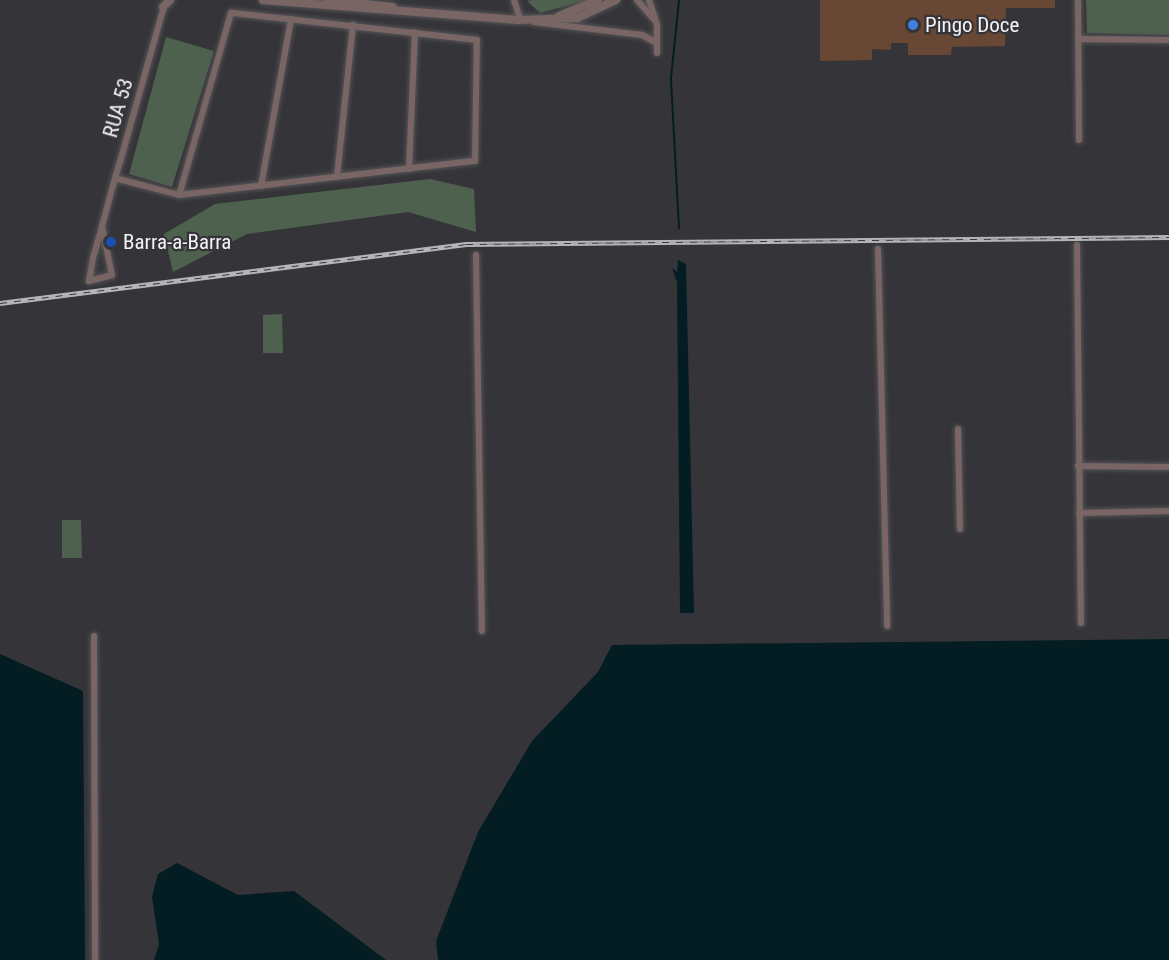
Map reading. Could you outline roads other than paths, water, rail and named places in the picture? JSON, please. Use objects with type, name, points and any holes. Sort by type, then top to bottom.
[{"type":"street","points":[[164,4],[170,0]]},
{"type":"street","points":[[263,0],[518,20],[642,35],[657,43]]},
{"type":"street","points":[[327,0],[477,18]]},
{"type":"street","points":[[514,0],[518,20]]},
{"type":"street","points":[[547,19],[598,0]]},
{"type":"street","points":[[518,20],[586,16],[616,0]]},
{"type":"street","points":[[637,0],[657,25]]},
{"type":"street","points":[[649,0],[657,25],[657,53]]},
{"type":"street","points":[[1078,0],[1079,140]]},
{"type":"street","name":"RUA 53","points":[[102,226],[112,275],[89,281],[93,258],[164,4]]},
{"type":"street","points":[[116,178],[179,195],[475,161],[477,40],[231,13],[179,195]]},
{"type":"street","points":[[261,186],[291,19]]},
{"type":"street","points":[[337,177],[353,25]]},
{"type":"street","points":[[409,169],[415,32]]},
{"type":"street","points":[[1078,39],[1169,40]]},
{"type":"street","points":[[1077,246],[1081,623]]},
{"type":"street","points":[[878,249],[887,626]]},
{"type":"street","points":[[476,255],[482,631]]},
{"type":"street","points":[[958,429],[960,529]]},
{"type":"street","points":[[1078,466],[1169,467]]},
{"type":"street","points":[[1079,513],[1169,511]]},
{"type":"street","points":[[94,636],[95,960]]},
{"type":"water","points":[[678,260],[686,264],[694,613],[680,613],[677,282],[672,268],[677,272]]},
{"type":"water","points":[[1169,639],[1169,960],[438,960],[436,941],[478,832],[532,741],[598,672],[612,645]]},
{"type":"water","points":[[0,654],[83,691],[85,960],[0,960]]},
{"type":"water","points":[[177,863],[238,895],[294,891],[386,960],[154,960],[159,944],[152,897],[158,874]]},
{"type":"waterway","points":[[679,0],[671,78],[679,228]]},
{"type":"railway","points":[[0,303],[466,244],[1169,237]]},
{"type":"place","name":"Pingo Doce","points":[[913,25]]},
{"type":"place","name":"Barra-a-Barra","points":[[111,242]]}]
